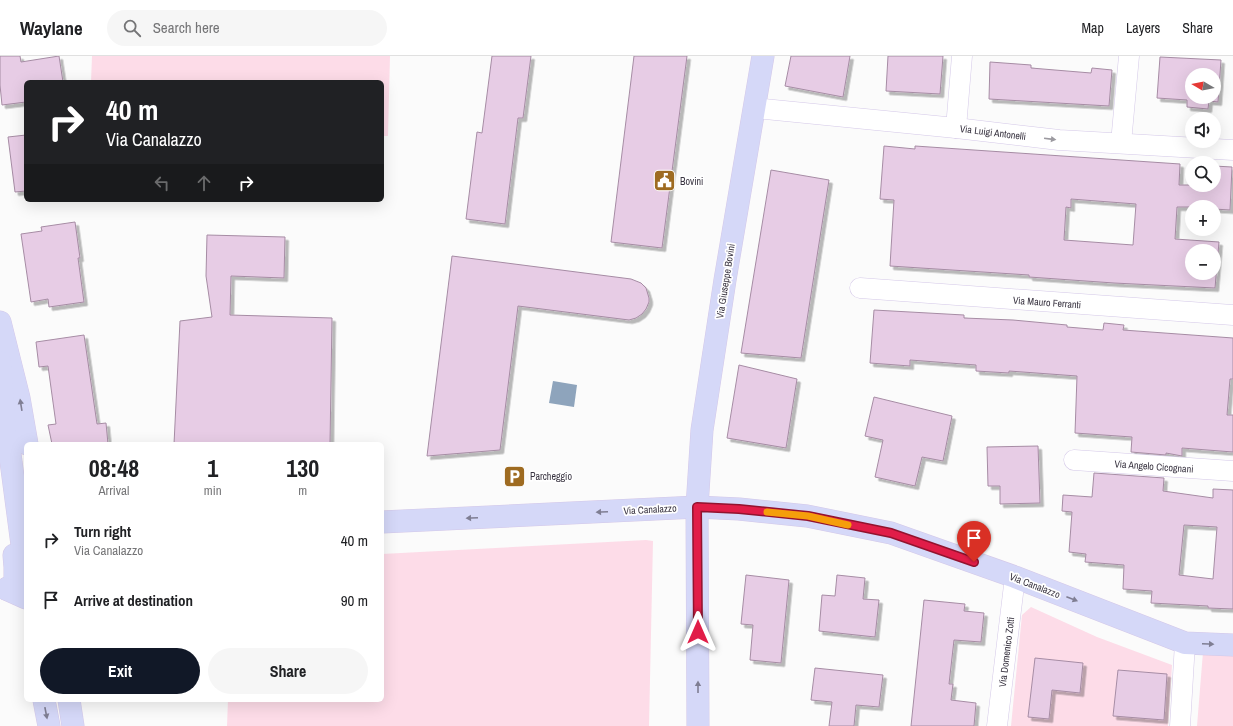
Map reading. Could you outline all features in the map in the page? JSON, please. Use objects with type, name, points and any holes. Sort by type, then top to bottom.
[{"type":"street","name":"Via Giuseppe Bovini","points":[[698,726],[697,507],[702,430],[725,280],[763,56]]},
{"type":"street","points":[[956,128],[962,56]]},
{"type":"street","points":[[1121,143],[1129,56]]},
{"type":"street","name":"Via Luigi Antonelli","points":[[754,108],[1059,140],[1233,150]]},
{"type":"street","name":"Via Mauro Ferranti","points":[[860,288],[1233,315]]},
{"type":"street","points":[[0,322],[20,398],[27,442]]},
{"type":"street","points":[[0,362],[5,436],[6,491],[15,567],[14,583],[11,589],[24,597]]},
{"type":"street","points":[[5,436],[10,454],[24,560]]},
{"type":"street","name":"Via Angelo Cicognani","points":[[1074,460],[1233,471]]},
{"type":"street","name":"Via Canalazzo","points":[[384,522],[697,507],[739,509],[808,516],[891,533],[1015,577],[1185,643],[1233,645]]},
{"type":"street","name":"Via Domenico Zotti","points":[[997,726],[1015,577]]},
{"type":"street","points":[[1180,726],[1185,643]]},
{"type":"street","points":[[44,702],[49,726]]},
{"type":"street","points":[[59,702],[64,726]]},
{"type":"street","points":[[69,702],[73,726]]},
{"type":"shaded area","points":[[92,56],[390,56],[388,136],[384,136],[384,80],[91,80]]},
{"type":"shaded area","points":[[646,540],[653,541],[649,726],[227,726],[228,702],[384,702],[384,554]]},
{"type":"shaded area","points":[[1031,607],[1097,637],[1172,665],[1168,726],[1011,726],[1022,615]]},
{"type":"shaded area","points":[[1203,652],[1233,653],[1233,726],[1197,726]]},
{"type":"water","points":[[553,381],[577,385],[574,407],[549,403]]},
{"type":"building","points":[[0,56],[20,56],[21,62],[59,56],[63,80],[24,80],[24,102],[2,105]]},
{"type":"building","points":[[492,56],[531,56],[523,118],[518,118],[505,224],[466,219],[477,132],[482,133]]},
{"type":"building","points":[[634,56],[687,56],[662,248],[611,242]]},
{"type":"building","points":[[791,56],[850,56],[843,97],[785,86]]},
{"type":"building","points":[[888,56],[943,56],[940,94],[886,91]]},
{"type":"building","points":[[1160,57],[1221,60],[1220,68],[1185,68],[1185,100],[1157,98]]},
{"type":"building","points":[[990,62],[1031,65],[1031,68],[1091,73],[1092,68],[1112,70],[1109,106],[989,99]]},
{"type":"building","points":[[1187,104],[1209,104],[1208,109],[1187,107]]},
{"type":"building","points":[[24,135],[24,191],[15,192],[8,137]]},
{"type":"building","points":[[884,146],[915,149],[915,146],[1180,164],[1179,185],[1185,185],[1185,192],[1221,192],[1221,166],[1232,167],[1230,210],[1221,209],[1221,200],[1185,200],[1185,207],[1177,207],[1175,239],[1219,242],[1219,244],[1185,244],[1185,280],[1216,280],[1215,288],[1114,283],[1029,277],[1029,275],[890,266],[894,200],[880,199]],"holes":[[[1071,199],[1136,204],[1133,245],[1064,240],[1066,207],[1071,208]]]},
{"type":"building","points":[[771,170],[829,180],[801,358],[741,353]]},
{"type":"building","points":[[75,222],[84,302],[49,307],[48,299],[31,302],[21,234],[42,231],[41,227]]},
{"type":"building","points":[[207,235],[285,237],[284,278],[231,276],[230,315],[332,318],[330,442],[174,442],[180,321],[212,317],[206,276]]},
{"type":"building","points":[[452,256],[631,279],[641,283],[646,288],[649,302],[642,314],[629,320],[518,306],[500,450],[427,456]]},
{"type":"building","points":[[874,310],[964,315],[964,318],[1013,320],[1103,330],[1104,323],[1124,325],[1123,330],[1233,338],[1233,379],[1230,379],[1227,415],[1233,415],[1233,452],[1182,448],[1182,456],[1166,453],[1166,455],[1131,452],[1132,437],[1075,433],[1077,376],[1009,371],[1009,373],[976,371],[976,365],[910,360],[910,366],[870,363]]},
{"type":"building","points":[[84,335],[97,424],[106,423],[108,442],[52,442],[48,425],[56,424],[48,366],[39,367],[36,342]]},
{"type":"building","points":[[739,365],[797,379],[786,448],[727,438]]},
{"type":"building","points":[[874,397],[952,416],[943,461],[922,457],[915,486],[875,477],[883,440],[865,436]]},
{"type":"building","points":[[1038,446],[1040,503],[1000,504],[1000,486],[988,486],[987,447]]},
{"type":"building","points":[[1094,473],[1164,478],[1163,491],[1213,498],[1213,489],[1233,490],[1233,609],[1151,603],[1152,591],[1123,589],[1124,565],[1085,562],[1086,554],[1069,552],[1072,512],[1062,511],[1063,495],[1092,497]],"holes":[[[1184,525],[1217,527],[1213,579],[1179,575]]]},
{"type":"building","points":[[746,575],[789,580],[781,663],[750,660],[753,625],[741,624]]},
{"type":"building","points":[[837,575],[865,578],[863,599],[879,600],[875,637],[819,631],[822,595],[835,596]]},
{"type":"building","points":[[924,600],[965,604],[964,611],[984,613],[981,642],[954,640],[949,684],[953,684],[951,700],[976,703],[974,726],[911,726]]},
{"type":"building","points":[[1035,658],[1083,663],[1080,693],[1052,690],[1049,719],[1028,717]]},
{"type":"building","points":[[815,668],[883,675],[879,707],[856,705],[854,726],[829,726],[832,702],[811,700]]},
{"type":"building","points":[[1118,670],[1167,674],[1164,720],[1113,716]]},
{"type":"slow traffic","points":[[767,512],[808,516],[848,525]]},
{"type":"place","name":"Bovini","points":[[665,181]]},
{"type":"place","name":"Parcheggio","points":[[515,476]]},
{"type":"route","points":[[698,632],[697,507],[739,509],[808,516],[891,533],[974,562]]}]
